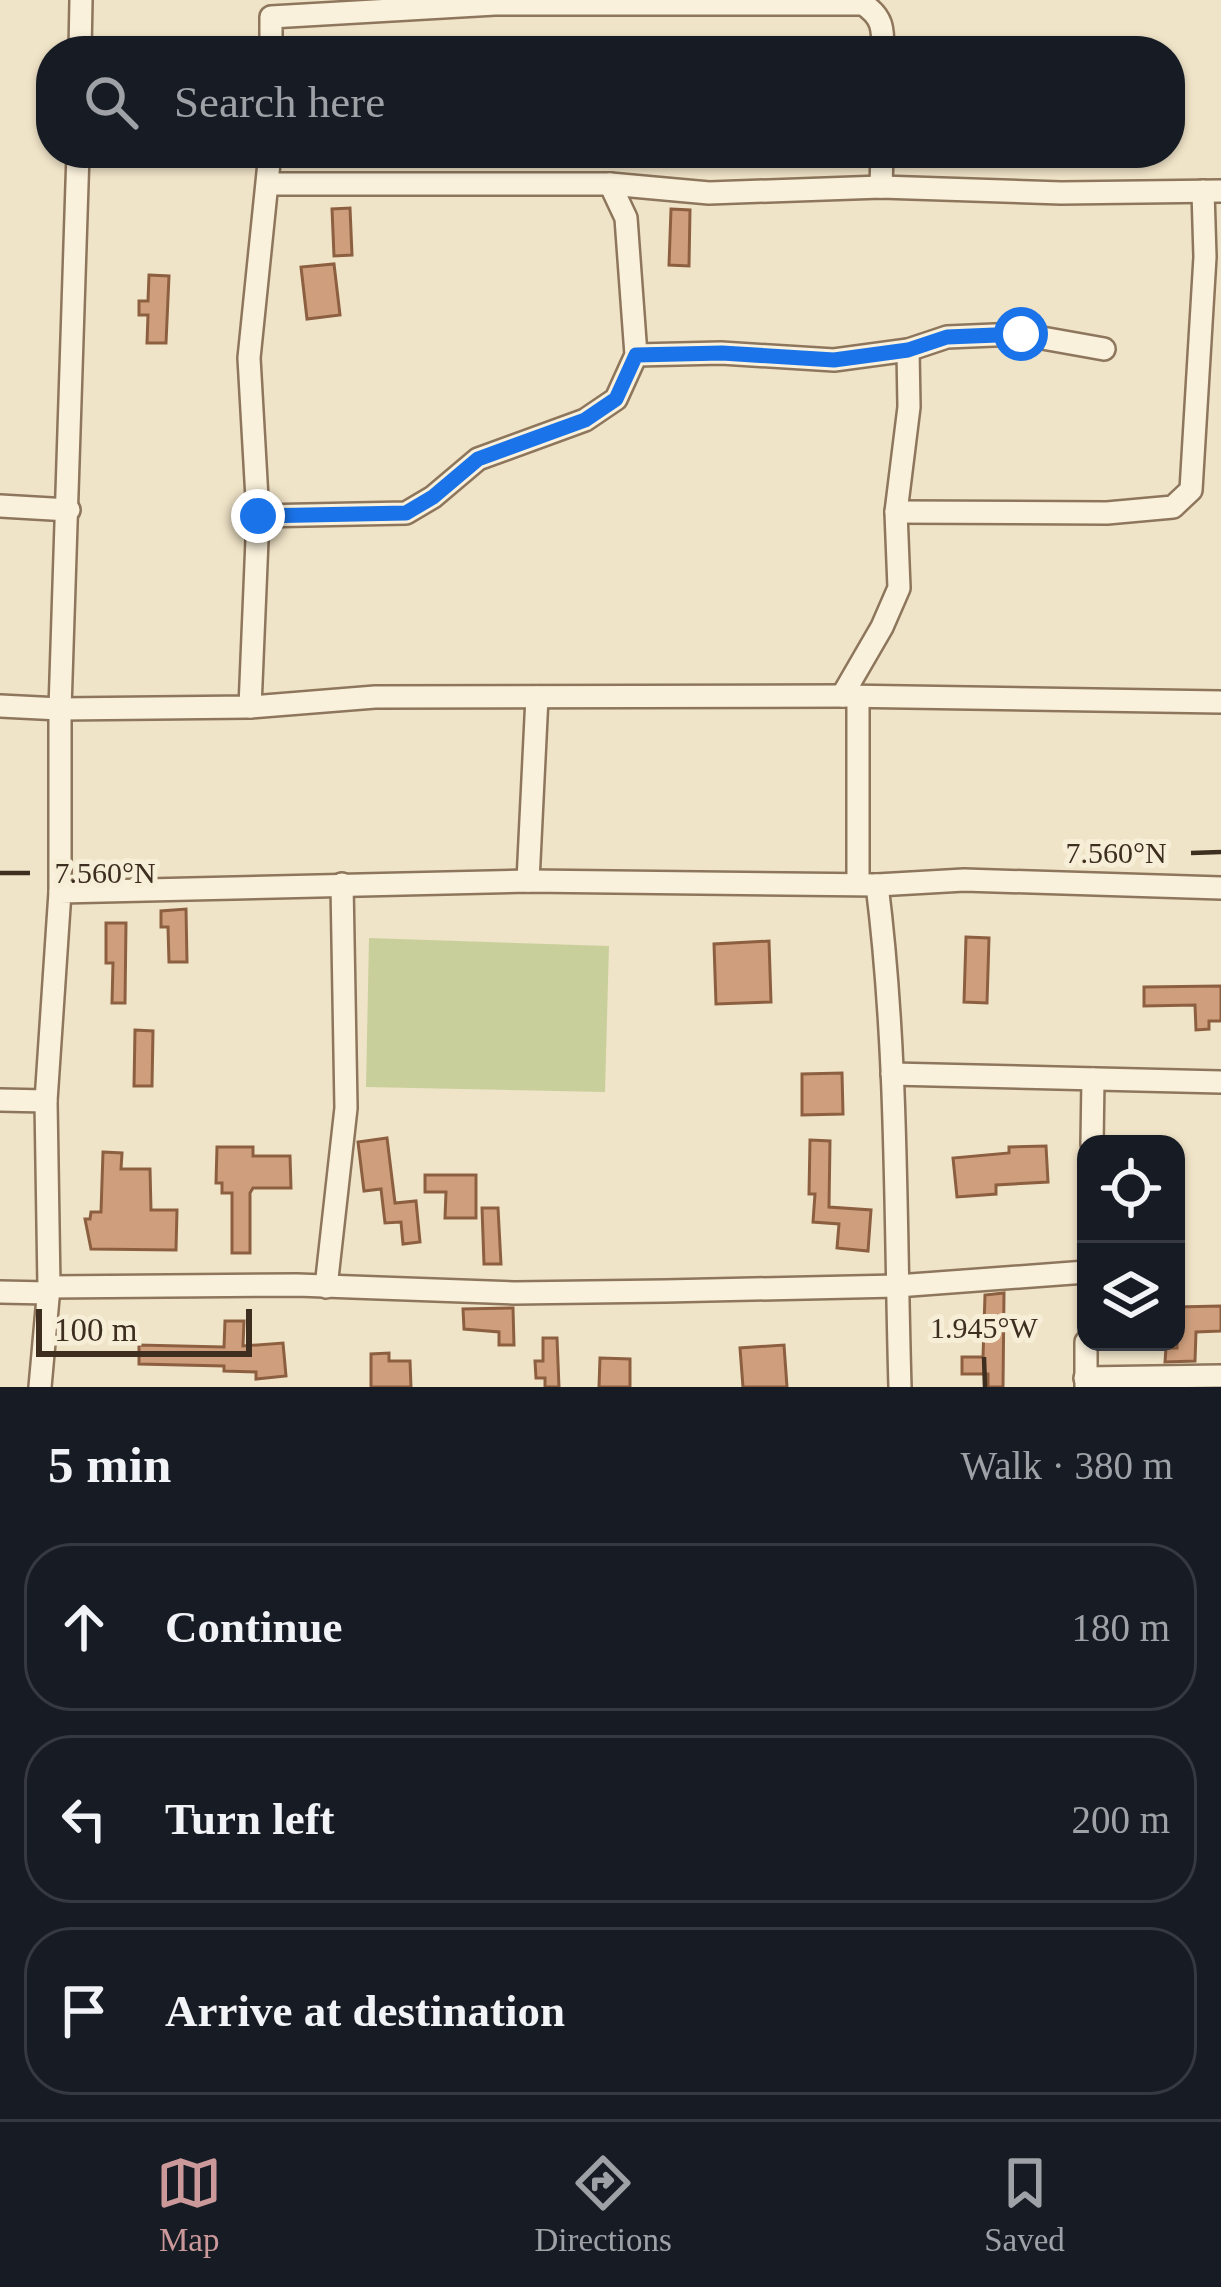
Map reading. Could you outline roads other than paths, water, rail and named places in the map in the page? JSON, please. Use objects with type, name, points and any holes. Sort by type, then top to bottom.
[{"type":"street","points":[[80,36],[81,0]]},
{"type":"street","points":[[271,36],[271,17],[496,2],[863,4],[878,14],[883,36]]},
{"type":"street","points":[[40,1387],[49,1290],[46,1101],[60,892],[60,709],[78,168]]},
{"type":"street","points":[[250,707],[258,516],[249,358],[270,168]]},
{"type":"street","points":[[881,168],[881,187]]},
{"type":"street","points":[[270,184],[610,184],[709,193],[881,187],[1061,193],[1212,191],[1191,490],[1173,507],[1107,513],[896,512]]},
{"type":"street","points":[[258,516],[406,513],[478,459],[585,420],[616,399],[636,355],[626,218],[610,184]]},
{"type":"street","points":[[636,355],[722,353],[834,360],[908,350],[947,337],[1021,334],[1105,349]]},
{"type":"street","points":[[900,1387],[887,964],[868,884],[850,696],[899,588],[896,512],[909,407],[908,350]]},
{"type":"street","points":[[0,506],[69,510]]},
{"type":"street","points":[[0,706],[250,707],[375,697],[850,696],[1221,702]]},
{"type":"street","points":[[529,881],[537,697]]},
{"type":"street","points":[[60,892],[529,881],[868,884],[964,880],[1221,888]]},
{"type":"street","points":[[326,1287],[346,1108],[342,884]]},
{"type":"street","points":[[892,1074],[1221,1082]]},
{"type":"street","points":[[1092,1135],[1093,1079]]},
{"type":"street","points":[[0,1100],[46,1101]]},
{"type":"street","points":[[0,1292],[897,1286],[1077,1273]]},
{"type":"street","points":[[1086,1351],[1086,1382],[1221,1376]]}]
